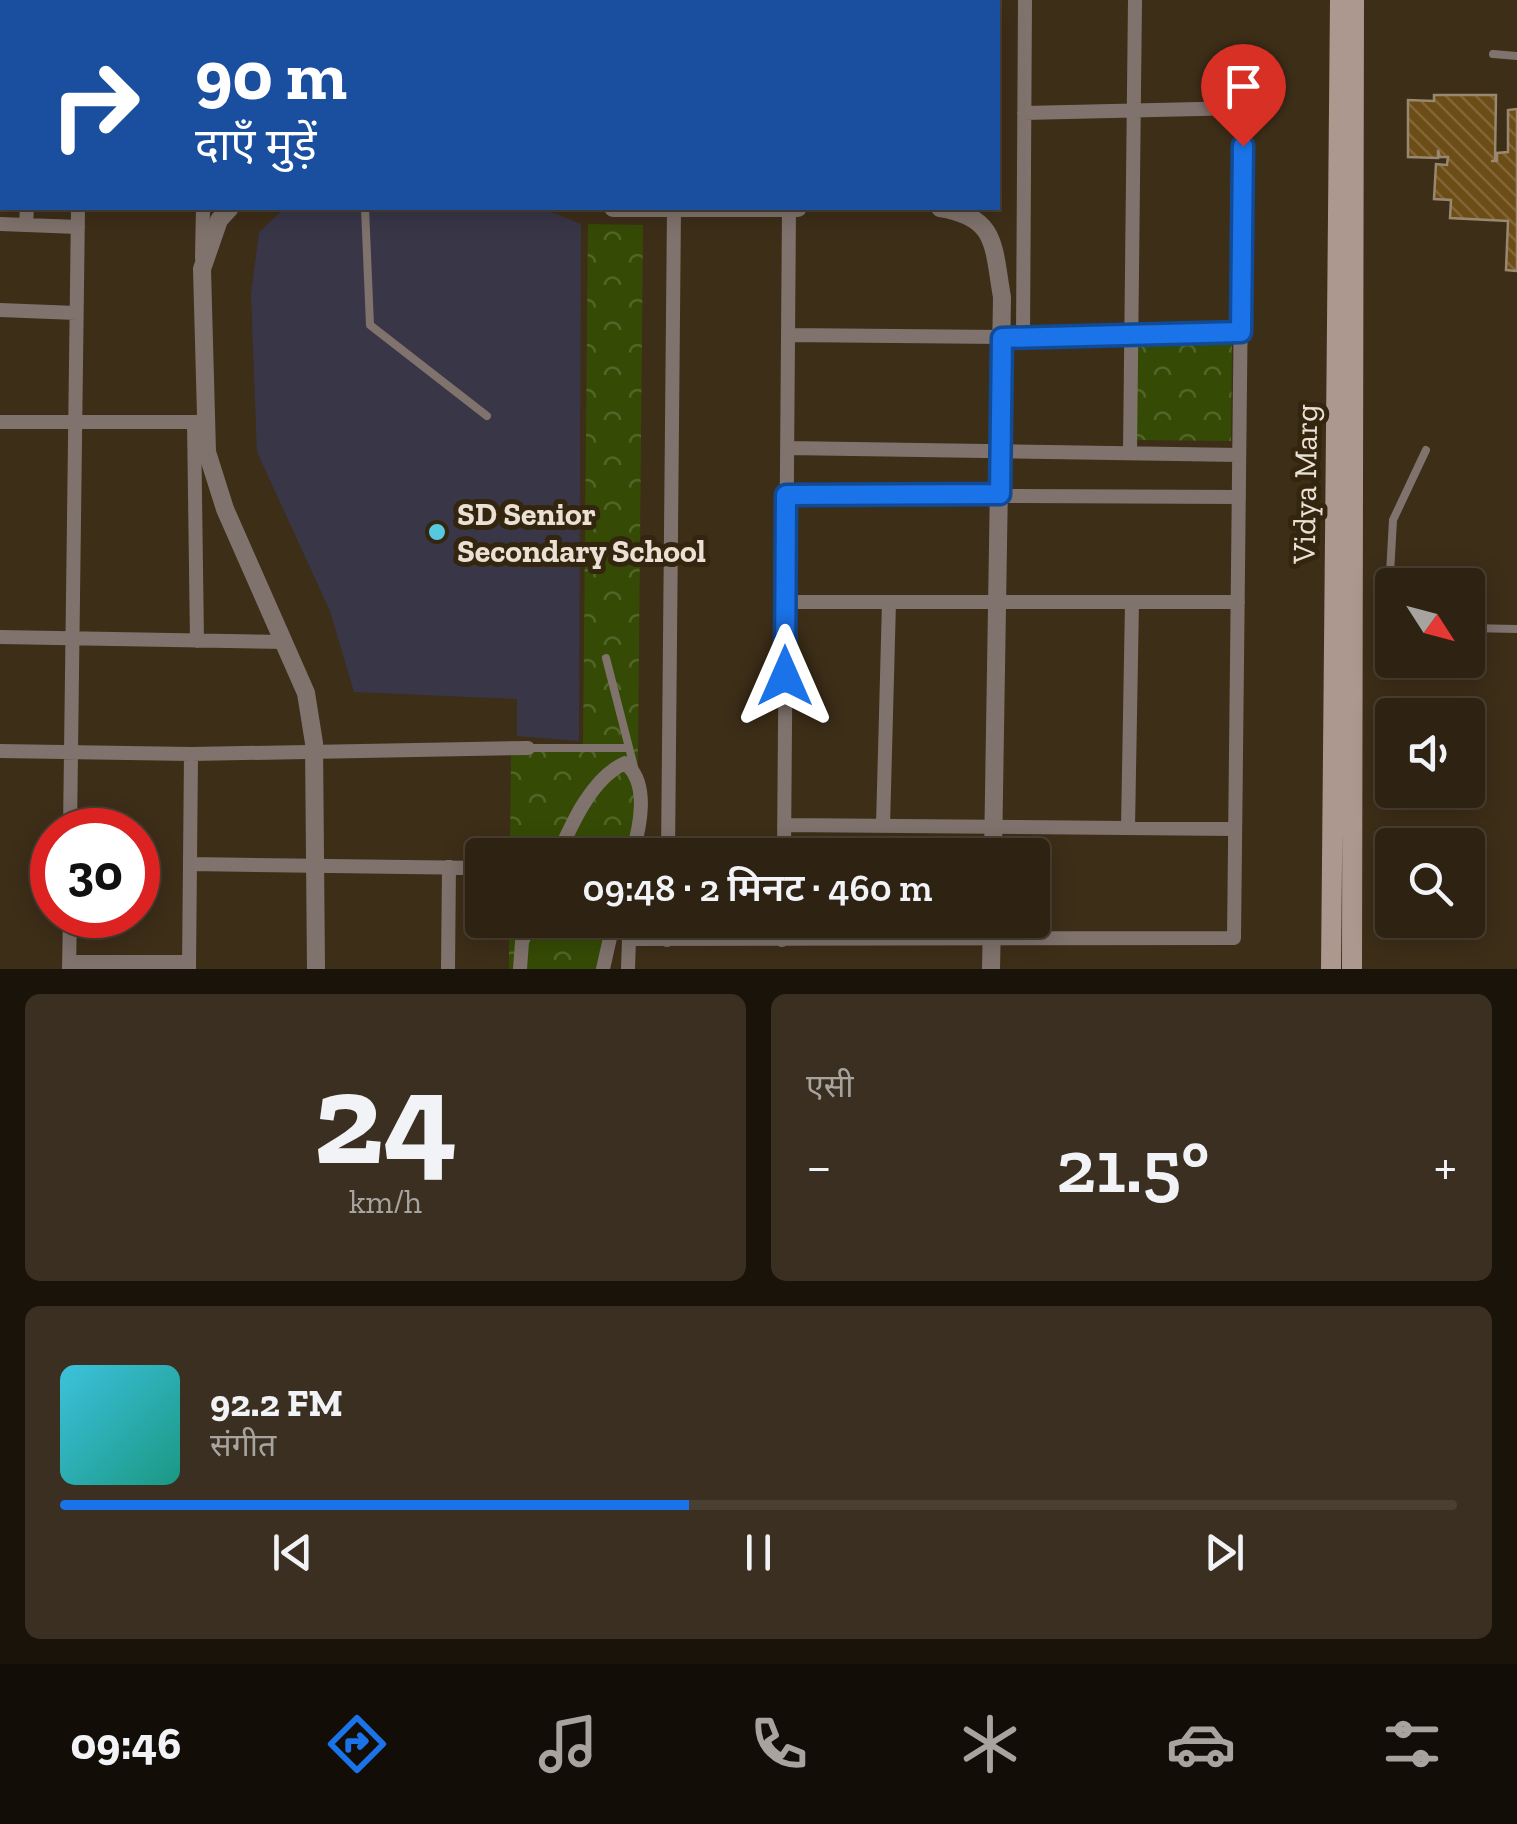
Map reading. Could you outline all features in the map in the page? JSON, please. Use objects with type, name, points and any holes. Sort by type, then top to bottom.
[{"type":"main road","name":"Vidya Marg","points":[[1331,969],[1340,0]]},
{"type":"main road","name":"Vidya Marg","points":[[1352,969],[1354,0]]},
{"type":"street","points":[[1023,337],[1025,0]]},
{"type":"street","points":[[1130,452],[1136,0]]},
{"type":"street","points":[[628,969],[629,940],[1234,938],[1243,108],[1024,114]]},
{"type":"street","points":[[26,210],[26,224]]},
{"type":"street","points":[[70,808],[78,210]]},
{"type":"street","points":[[198,641],[202,210]]},
{"type":"street","points":[[202,269],[219,220],[228,210]]},
{"type":"street","points":[[668,838],[674,210]]},
{"type":"street","points":[[784,838],[789,210]]},
{"type":"street","points":[[954,210],[968,212],[991,237],[1002,297],[994,838]]},
{"type":"street","points":[[0,224],[78,227]]},
{"type":"street","points":[[0,310],[76,313]]},
{"type":"street","points":[[788,335],[1002,338],[1241,332]]},
{"type":"street","points":[[0,422],[200,422]]},
{"type":"street","points":[[200,422],[225,509],[306,694],[314,750],[316,969]]},
{"type":"street","points":[[787,448],[1240,454]]},
{"type":"street","points":[[786,495],[1239,497]]},
{"type":"street","points":[[785,602],[1238,602]]},
{"type":"street","points":[[883,826],[888,602]]},
{"type":"street","points":[[1128,828],[1132,602]]},
{"type":"street","points":[[0,637],[284,642]]},
{"type":"street","points":[[0,751],[191,754],[528,748]]},
{"type":"street","points":[[70,938],[69,966],[189,965],[191,754]]},
{"type":"street","points":[[565,838],[574,818],[612,769],[625,763],[635,771],[641,799],[635,838]]},
{"type":"street","points":[[784,825],[1236,829]]},
{"type":"street","points":[[190,864],[465,867]]},
{"type":"street","points":[[448,969],[449,867]]},
{"type":"street","points":[[520,969],[524,938]]},
{"type":"street","points":[[603,969],[610,938]]},
{"type":"street","points":[[992,941],[992,969]]},
{"type":"lane","points":[[1493,54],[1517,56]]},
{"type":"lane","points":[[365,210],[370,325],[487,416]]},
{"type":"lane","points":[[1391,568],[1394,520],[1426,450]]},
{"type":"lane","points":[[1485,628],[1517,629]]},
{"type":"lane","points":[[606,658],[635,771]]},
{"type":"lane","points":[[528,748],[629,748]]},
{"type":"shaded area","name":"SD Senior Secondary School","points":[[283,210],[546,210],[581,224],[579,741],[517,736],[517,699],[354,692],[330,611],[257,452],[251,295],[259,232]]},
{"type":"green space","points":[[588,224],[643,225],[637,838],[510,838],[511,749],[583,749]]},
{"type":"green space","points":[[1136,343],[1232,344],[1231,441],[1136,440]]},
{"type":"green space","points":[[509,938],[608,938],[608,969],[509,969]]},
{"type":"building","points":[[1434,95],[1496,95],[1495,161],[1497,153],[1508,152],[1508,110],[1517,109],[1517,271],[1506,270],[1508,221],[1450,218],[1451,200],[1434,199],[1436,164],[1447,165],[1448,157],[1440,157],[1438,150],[1438,158],[1408,157],[1408,100],[1434,101]]},
{"type":"place","name":"SD Senior Secondary School","points":[[437,532]]},
{"type":"route","points":[[785,676],[786,495],[1000,494],[1002,338],[1241,332],[1243,146]]}]
